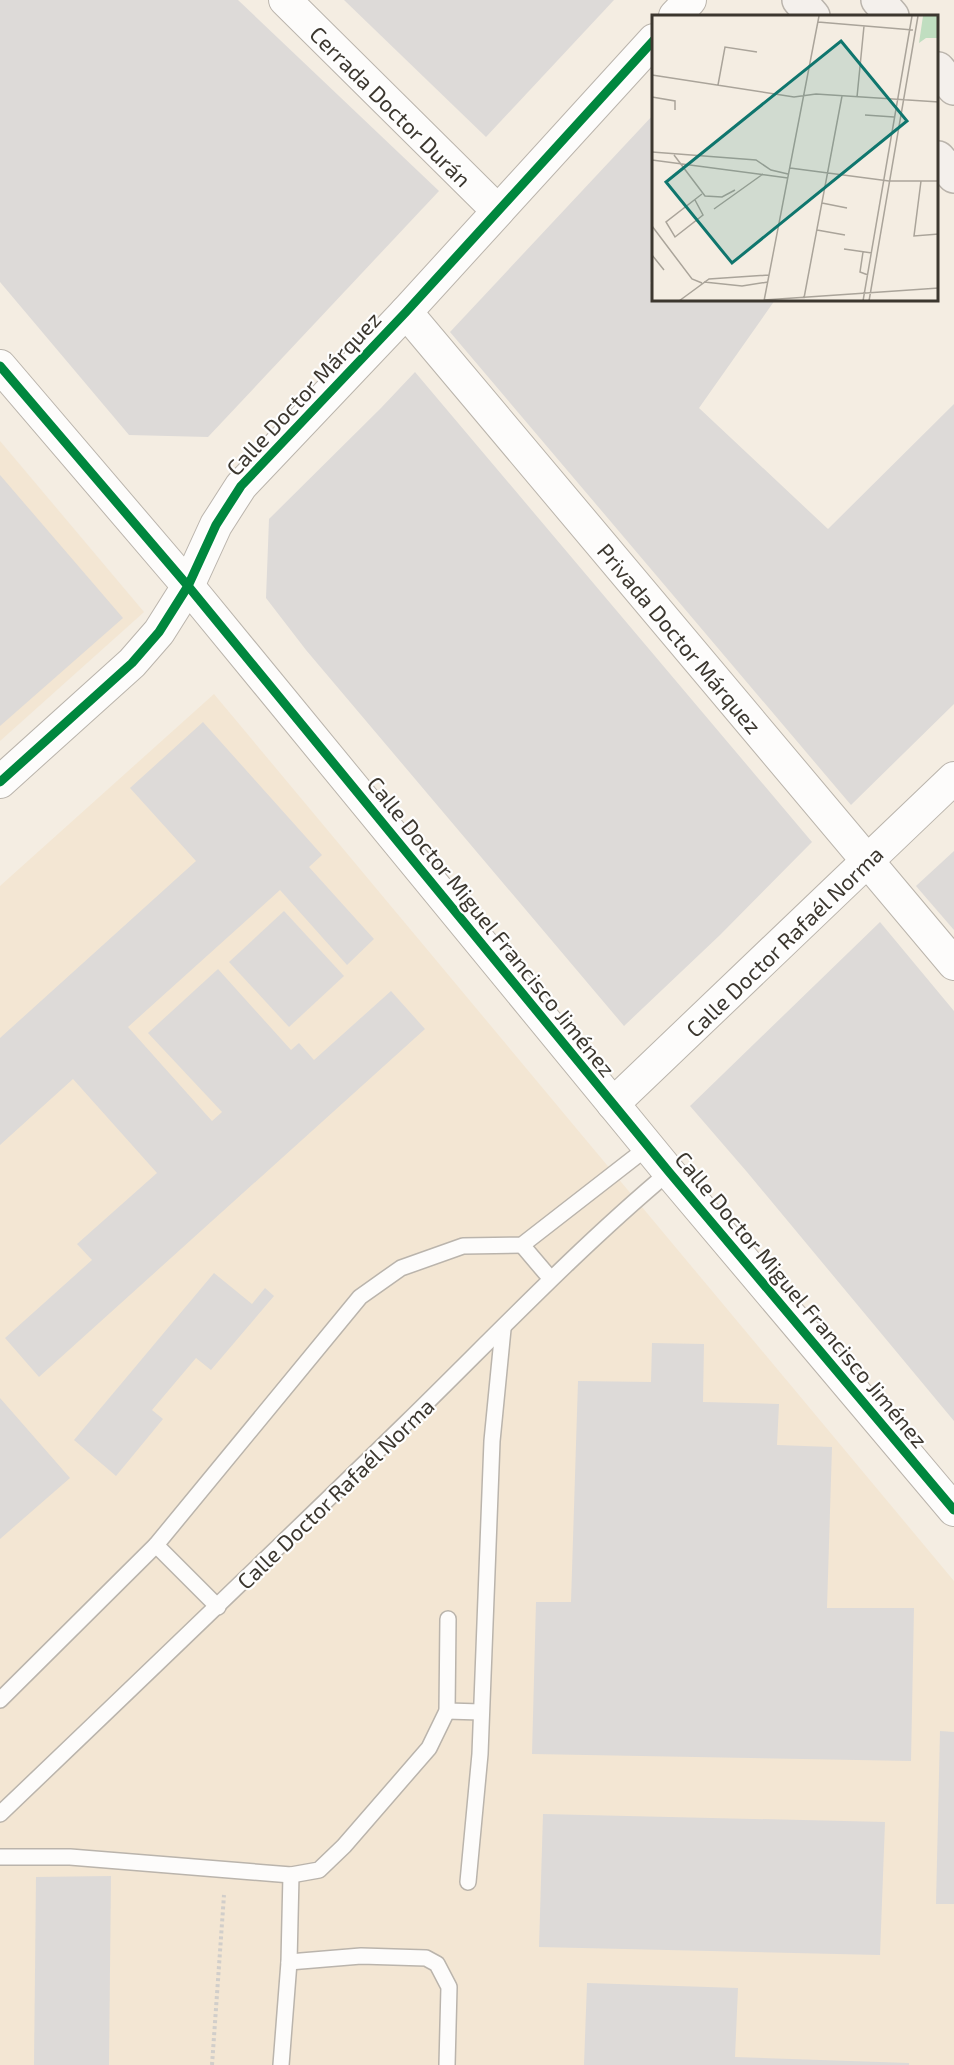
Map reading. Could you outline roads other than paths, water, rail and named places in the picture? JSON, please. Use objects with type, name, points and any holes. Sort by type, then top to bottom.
[{"type":"main road","points":[[799,0],[812,15]]},
{"type":"main road","points":[[878,0],[891,15]]},
{"type":"main road","points":[[939,70],[954,88]]},
{"type":"main road","points":[[939,159],[954,176]]},
{"type":"street","name":"Cerrada Doctor Durán","points":[[285,0],[498,211]]},
{"type":"street","points":[[676,15],[690,0]]},
{"type":"street","name":"Calle Doctor Márquez","points":[[0,782],[132,663],[159,632],[188,586],[216,525],[241,486],[406,312],[652,42]]},
{"type":"street","name":"Privada Doctor Márquez","points":[[406,312],[954,964]]},
{"type":"street","name":"Calle Doctor Miguel Francisco Jiménez","points":[[0,366],[188,586],[669,1172],[954,1510]]},
{"type":"street","name":"Calle Doctor Rafaél Norma","points":[[613,1104],[954,778]]},
{"type":"lane","points":[[0,1700],[156,1545],[360,1296],[401,1268],[463,1246],[522,1245],[648,1146]]},
{"type":"lane","name":"Calle Doctor Rafaél Norma","points":[[0,1814],[503,1329],[550,1278],[669,1172]]},
{"type":"lane","points":[[522,1245],[550,1278]]},
{"type":"lane","points":[[468,1882],[480,1754],[492,1441],[503,1329]]},
{"type":"lane","points":[[156,1545],[218,1606]]},
{"type":"lane","points":[[0,1857],[70,1857],[291,1875],[319,1870],[344,1846],[429,1748],[447,1711],[448,1619]]},
{"type":"lane","points":[[447,1711],[481,1712]]},
{"type":"lane","points":[[281,2065],[289,1962],[291,1875]]},
{"type":"lane","points":[[289,1962],[361,1956],[426,1958],[437,1964],[449,1987],[447,2065]]}]
